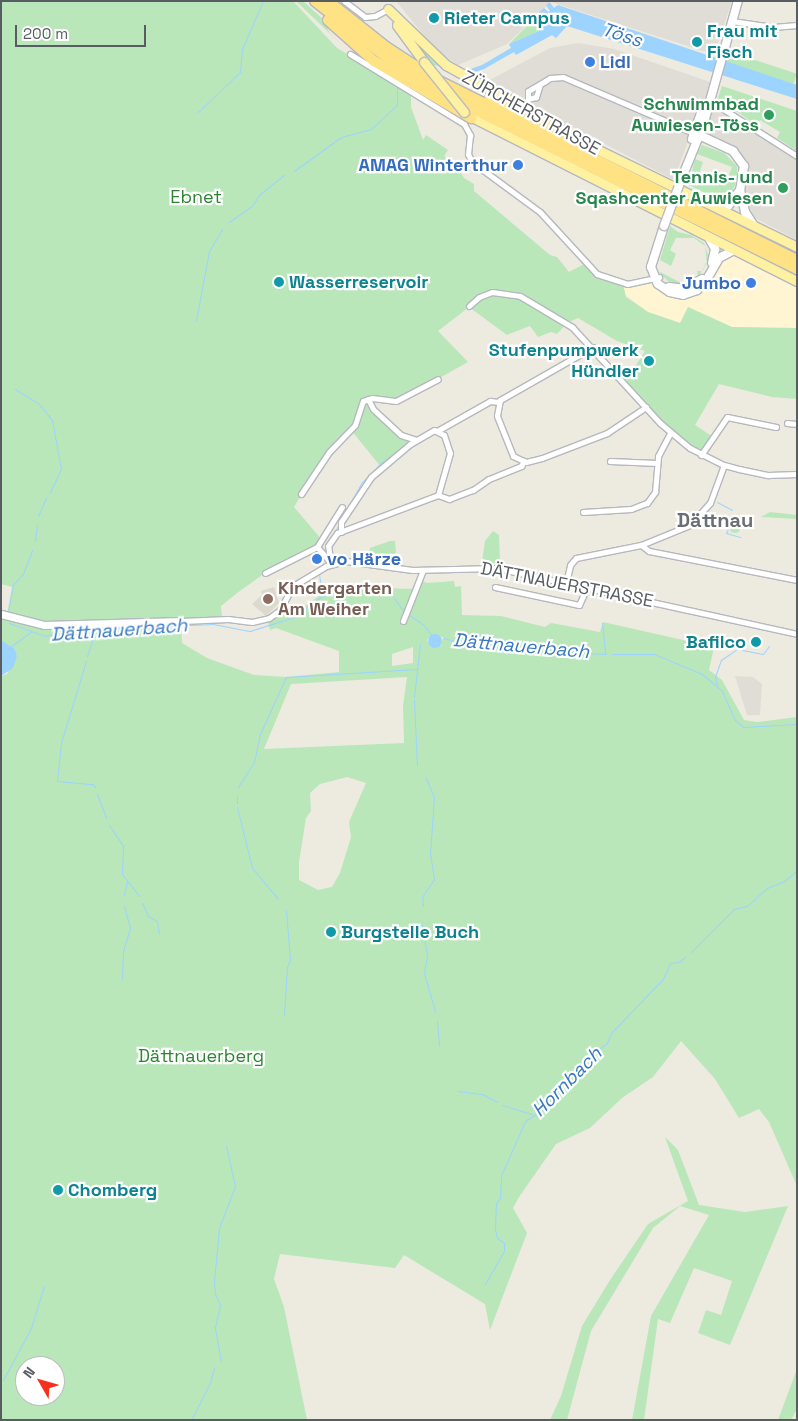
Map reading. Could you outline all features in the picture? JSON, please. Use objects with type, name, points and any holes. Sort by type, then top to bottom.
[{"type":"highway","points":[[310,1],[357,48],[388,70],[451,108],[467,115]]},
{"type":"highway","points":[[315,1],[385,56],[451,98],[797,269]]},
{"type":"highway","points":[[328,1],[386,47],[454,89],[797,260]]},
{"type":"highway","points":[[454,89],[473,94],[584,143]]},
{"type":"main road","points":[[734,250],[721,255],[705,283],[691,293],[670,292],[657,278],[651,265],[697,134],[738,1]]},
{"type":"main road","name":"ZÜRCHERSTRASSE","points":[[386,5],[424,62],[467,115],[797,281]]},
{"type":"main road","name":"ZÜRCHERSTRASSE","points":[[386,5],[446,65],[584,143],[797,247]]},
{"type":"main road","points":[[697,134],[728,148],[738,156],[745,171],[740,190],[728,206],[716,208]]},
{"type":"main road","points":[[740,190],[745,212],[754,226]]},
{"type":"main road","points":[[657,278],[677,289],[699,283],[715,254],[715,247],[709,238]]},
{"type":"street","points":[[344,1],[365,17],[375,16],[386,5]]},
{"type":"street","points":[[732,21],[773,26],[797,25]]},
{"type":"street","points":[[350,54],[463,123],[470,133],[468,154],[472,162],[540,212],[597,274],[623,284],[657,278]]},
{"type":"street","points":[[540,84],[553,77],[565,77],[697,134]]},
{"type":"street","points":[[708,100],[797,156]]},
{"type":"street","points":[[469,306],[490,293],[518,295],[569,324],[593,347],[670,432],[701,454],[724,466],[758,473],[797,474]]},
{"type":"street","points":[[593,347],[505,395],[499,402],[497,416],[508,448],[513,456],[524,461],[534,461],[597,438],[646,407]]},
{"type":"street","points":[[301,494],[329,452],[355,425],[362,403],[368,399],[396,401],[438,378]]},
{"type":"street","points":[[368,399],[373,409],[401,435],[416,440]]},
{"type":"street","points":[[341,532],[341,522],[366,483],[416,440],[437,431],[491,400],[499,402]]},
{"type":"street","points":[[701,454],[727,417],[776,428]]},
{"type":"street","points":[[787,423],[797,424]]},
{"type":"street","points":[[437,431],[444,435],[450,453],[438,495]]},
{"type":"street","points":[[583,512],[631,509],[647,503],[655,492],[657,463],[661,446],[670,432]]},
{"type":"street","points":[[331,564],[328,546],[332,537],[341,532],[438,495],[452,498],[477,488],[492,477],[521,466],[524,461]]},
{"type":"street","points":[[610,461],[657,463]]},
{"type":"street","points":[[566,582],[570,565],[576,558],[641,545],[681,530],[698,518],[711,500],[724,466]]},
{"type":"street","points":[[265,573],[317,548],[342,507]]},
{"type":"street","points":[[641,545],[649,551],[797,580]]},
{"type":"street","points":[[317,548],[331,564]]},
{"type":"street","name":"DÄTTNAUERSTRASSE","points":[[1,614],[44,624],[228,619],[252,622],[269,618],[280,610],[290,588],[331,564],[350,561],[424,570],[489,567],[566,582],[797,634]]},
{"type":"street","points":[[405,616],[424,570]]},
{"type":"street","points":[[495,587],[579,605],[586,587]]},
{"type":"shaded area","points":[[396,1],[732,1],[716,49],[709,53],[551,2],[507,44],[458,65],[435,49]]},
{"type":"shaded area","points":[[578,43],[614,49],[713,83],[708,100],[797,156],[797,240],[755,218],[743,198],[742,160],[699,135],[691,142],[688,141],[674,180],[486,82],[550,48]]},
{"type":"shaded area","points":[[723,245],[797,281],[797,328],[732,327],[688,307],[681,323],[648,312],[624,294],[623,284],[655,279],[658,284],[691,293],[714,267]]},
{"type":"shaded area","name":"Kindergarten Am Weiher","points":[[274,587],[279,603],[266,616],[252,604],[262,595],[261,591]]},
{"type":"shaded area","points":[[735,676],[753,677],[762,684],[760,715],[747,715]]},
{"type":"green space","points":[[1,1],[293,1],[337,48],[411,92],[411,107],[423,140],[426,135],[448,150],[444,156],[454,162],[464,178],[474,184],[474,191],[550,255],[557,257],[569,272],[586,263],[603,278],[623,284],[626,297],[648,312],[680,323],[688,307],[732,327],[797,328],[797,399],[772,397],[719,384],[695,425],[713,437],[701,455],[673,436],[621,379],[636,365],[645,351],[617,341],[578,318],[567,323],[557,334],[551,332],[538,337],[530,326],[507,335],[469,307],[438,331],[468,362],[400,400],[369,399],[401,435],[416,440],[381,467],[351,430],[313,475],[294,507],[322,540],[319,546],[265,573],[237,593],[221,606],[222,619],[181,621],[182,643],[207,658],[254,675],[286,677],[339,672],[339,651],[276,628],[270,630],[267,619],[279,612],[291,616],[323,593],[341,587],[414,589],[419,579],[427,583],[454,581],[455,587],[461,586],[462,615],[501,616],[545,627],[551,623],[600,632],[603,622],[714,647],[709,670],[722,680],[744,720],[757,722],[797,717],[797,1186],[769,1122],[759,1109],[739,1118],[715,1079],[681,1041],[653,1077],[622,1098],[590,1128],[556,1144],[519,1197],[513,1208],[527,1233],[490,1330],[485,1304],[404,1255],[395,1268],[280,1254],[274,1279],[284,1307],[307,1420],[1,1420],[1,676],[7,674],[17,656],[15,649],[1,640],[1,614],[7,615],[12,587],[1,584]],"holes":[[[430,636],[443,637],[441,646],[429,644],[427,640]],[[413,647],[413,663],[392,666],[392,654]],[[407,677],[403,706],[404,743],[264,749],[291,684]],[[347,777],[366,783],[349,822],[351,837],[340,873],[332,887],[318,890],[299,880],[299,862],[306,818],[311,811],[310,793],[320,784]]]},
{"type":"green space","points":[[296,1],[303,1],[325,21],[329,32],[344,47]]},
{"type":"green space","points":[[535,18],[541,29],[539,31],[509,44]]},
{"type":"green space","points":[[405,29],[422,48],[443,66],[431,65]]},
{"type":"green space","points":[[718,48],[797,74],[794,84],[715,58]]},
{"type":"green space","name":"Schwimmbad Auwiesen-Töss","points":[[722,86],[797,111],[797,151],[777,138],[780,132],[760,120],[756,125],[718,98]]},
{"type":"green space","points":[[702,145],[724,153],[737,166],[737,181],[726,203],[689,185],[695,159],[703,162],[698,177],[725,186],[732,167],[697,154]]},
{"type":"green space","points":[[670,226],[678,232],[691,235],[704,243],[705,246],[694,238],[676,238],[670,250],[676,254],[671,266],[660,260]]},
{"type":"green space","points":[[705,246],[709,258],[707,262]]},
{"type":"green space","points":[[660,272],[687,286],[670,283]]},
{"type":"green space","points":[[770,512],[797,515],[797,519],[761,517]]},
{"type":"green space","points":[[733,521],[737,521],[741,527],[737,533],[733,533],[729,529],[729,525]]},
{"type":"green space","points":[[493,531],[499,535],[500,564],[482,562],[485,541]]},
{"type":"green space","points":[[395,541],[396,553],[380,558],[370,555],[370,548]]},
{"type":"green space","points":[[665,1137],[678,1150],[699,1205],[745,1212],[788,1206],[730,1345],[698,1333],[706,1310],[721,1315],[732,1281],[694,1268],[670,1323],[658,1319],[644,1420],[632,1420],[651,1316],[709,1215],[680,1206],[653,1228],[591,1331],[567,1420],[550,1420],[561,1396],[582,1326],[610,1280],[648,1224],[688,1201]]},
{"type":"green space","points":[[797,1369],[797,1409],[791,1420],[778,1420]]},
{"type":"water","name":"Töss","points":[[558,5],[797,85],[797,99],[567,26],[556,38],[552,35],[516,55],[514,52],[484,69],[456,78],[456,74],[482,65],[511,48],[509,44],[539,31],[541,29],[533,18],[544,8],[548,12]]},
{"type":"water","points":[[432,634],[438,634],[442,641],[438,648],[432,648],[428,644],[428,638]]},
{"type":"water","points":[[1,640],[15,649],[17,656],[13,668],[1,676]]},
{"type":"waterway","points":[[198,112],[240,72],[242,49],[263,1]]},
{"type":"waterway","points":[[549,5],[554,12]]},
{"type":"waterway","points":[[294,171],[341,137],[371,129],[397,105],[397,88]]},
{"type":"waterway","points":[[229,222],[252,206],[259,195],[284,175]]},
{"type":"waterway","points":[[196,321],[209,251],[222,229]]},
{"type":"waterway","name":"Dättnauerbach","points":[[15,389],[39,404],[52,420],[61,469],[50,493]]},
{"type":"waterway","points":[[324,551],[362,482],[381,463],[399,450]]},
{"type":"waterway","name":"Dättnauerbach","points":[[38,516],[46,498]]},
{"type":"waterway","points":[[717,502],[732,510]]},
{"type":"waterway","points":[[733,516],[726,533],[740,537]]},
{"type":"waterway","name":"Dättnauerbach","points":[[35,541],[37,524]]},
{"type":"waterway","name":"Dättnauerbach","points":[[8,611],[13,585],[23,574],[32,550]]},
{"type":"waterway","points":[[319,574],[322,596]]},
{"type":"waterway","name":"Dättnauerbach","points":[[9,623],[44,636],[80,630],[213,624],[250,631],[294,617],[322,596],[349,589],[391,594],[404,612]]},
{"type":"waterway","name":"Dättnauerbach","points":[[408,614],[424,625],[432,636]]},
{"type":"waterway","points":[[602,623],[605,654]]},
{"type":"waterway","points":[[87,656],[96,630]]},
{"type":"waterway","points":[[10,647],[31,632]]},
{"type":"waterway","name":"Dättnauerbach","points":[[444,638],[463,644],[513,649]]},
{"type":"waterway","points":[[414,697],[420,644]]},
{"type":"waterway","points":[[742,650],[763,654],[769,646]]},
{"type":"waterway","name":"Dättnauerbach","points":[[522,650],[606,654]]},
{"type":"waterway","points":[[717,685],[715,677],[721,660],[736,650]]},
{"type":"waterway","name":"Dättnauerbach","points":[[612,654],[654,654],[702,674],[722,691],[735,720],[743,727],[797,724]]},
{"type":"waterway","points":[[86,661],[61,743],[57,781],[93,784],[95,787]]},
{"type":"waterway","points":[[238,787],[254,762],[260,734],[286,677],[417,669]]},
{"type":"waterway","points":[[414,700],[417,765]]},
{"type":"waterway","points":[[423,906],[422,897],[434,879],[430,855],[434,797],[426,778]]},
{"type":"waterway","points":[[97,794],[106,818]]},
{"type":"waterway","points":[[237,796],[237,803]]},
{"type":"waterway","points":[[237,807],[252,868],[278,899]]},
{"type":"waterway","points":[[109,825],[123,846],[122,874],[139,896]]},
{"type":"waterway","name":"Hornbach","points":[[691,952],[734,909],[747,906],[767,888],[784,881],[797,871]]},
{"type":"waterway","points":[[124,895],[127,881]]},
{"type":"waterway","points":[[142,903],[148,916],[157,921],[159,934]]},
{"type":"waterway","points":[[122,979],[123,951],[130,928],[124,906]]},
{"type":"waterway","points":[[284,1015],[287,967],[290,960],[286,910]]},
{"type":"waterway","points":[[422,924],[427,956],[424,973],[435,1011]]},
{"type":"waterway","name":"Hornbach","points":[[485,1284],[504,1251],[504,1243],[497,1238],[495,1229],[496,1203],[500,1198],[501,1176],[525,1121],[547,1107],[568,1076],[577,1076],[588,1056],[607,1043],[611,1033],[663,979],[670,963],[679,962],[685,957]]},
{"type":"waterway","points":[[437,1021],[439,1046]]},
{"type":"waterway","points":[[457,1091],[482,1094],[497,1102]]},
{"type":"waterway","points":[[502,1105],[532,1114]]},
{"type":"waterway","points":[[221,1362],[215,1327],[220,1305],[215,1294],[214,1281],[219,1228],[235,1186],[226,1146]]},
{"type":"waterway","points":[[3,1380],[31,1328],[44,1286]]},
{"type":"waterway","points":[[191,1420],[210,1383],[214,1368]]},
{"type":"place","name":"Rieter Campus","points":[[434,18]]},
{"type":"place","name":"Frau mit Fisch","points":[[697,42]]},
{"type":"place","name":"Lidl","points":[[590,62]]},
{"type":"place","name":"Schwimmbad Auwiesen-Töss","points":[[769,115]]},
{"type":"place","name":"AMAG Winterthur","points":[[518,165]]},
{"type":"place","name":"Tennis- und Sqashcenter Auwiesen","points":[[783,188]]},
{"type":"place","name":"Wasserreservoir","points":[[279,282]]},
{"type":"place","name":"Jumbo","points":[[751,283]]},
{"type":"place","name":"Stufenpumpwerk Hündler","points":[[649,361]]},
{"type":"place","name":"vo Härze","points":[[317,559]]},
{"type":"place","name":"Kindergarten Am Weiher","points":[[268,599]]},
{"type":"place","name":"Bafilco","points":[[756,642]]},
{"type":"place","name":"Burgstelle Buch","points":[[331,932]]},
{"type":"place","name":"Chomberg","points":[[58,1190]]},
{"type":"district","name":"Dättnau","points":[[715,520]]},
{"type":"park label","name":"Ebnet","points":[[196,197]]},
{"type":"park label","name":"Dättnauerberg","points":[[201,1056]]}]
